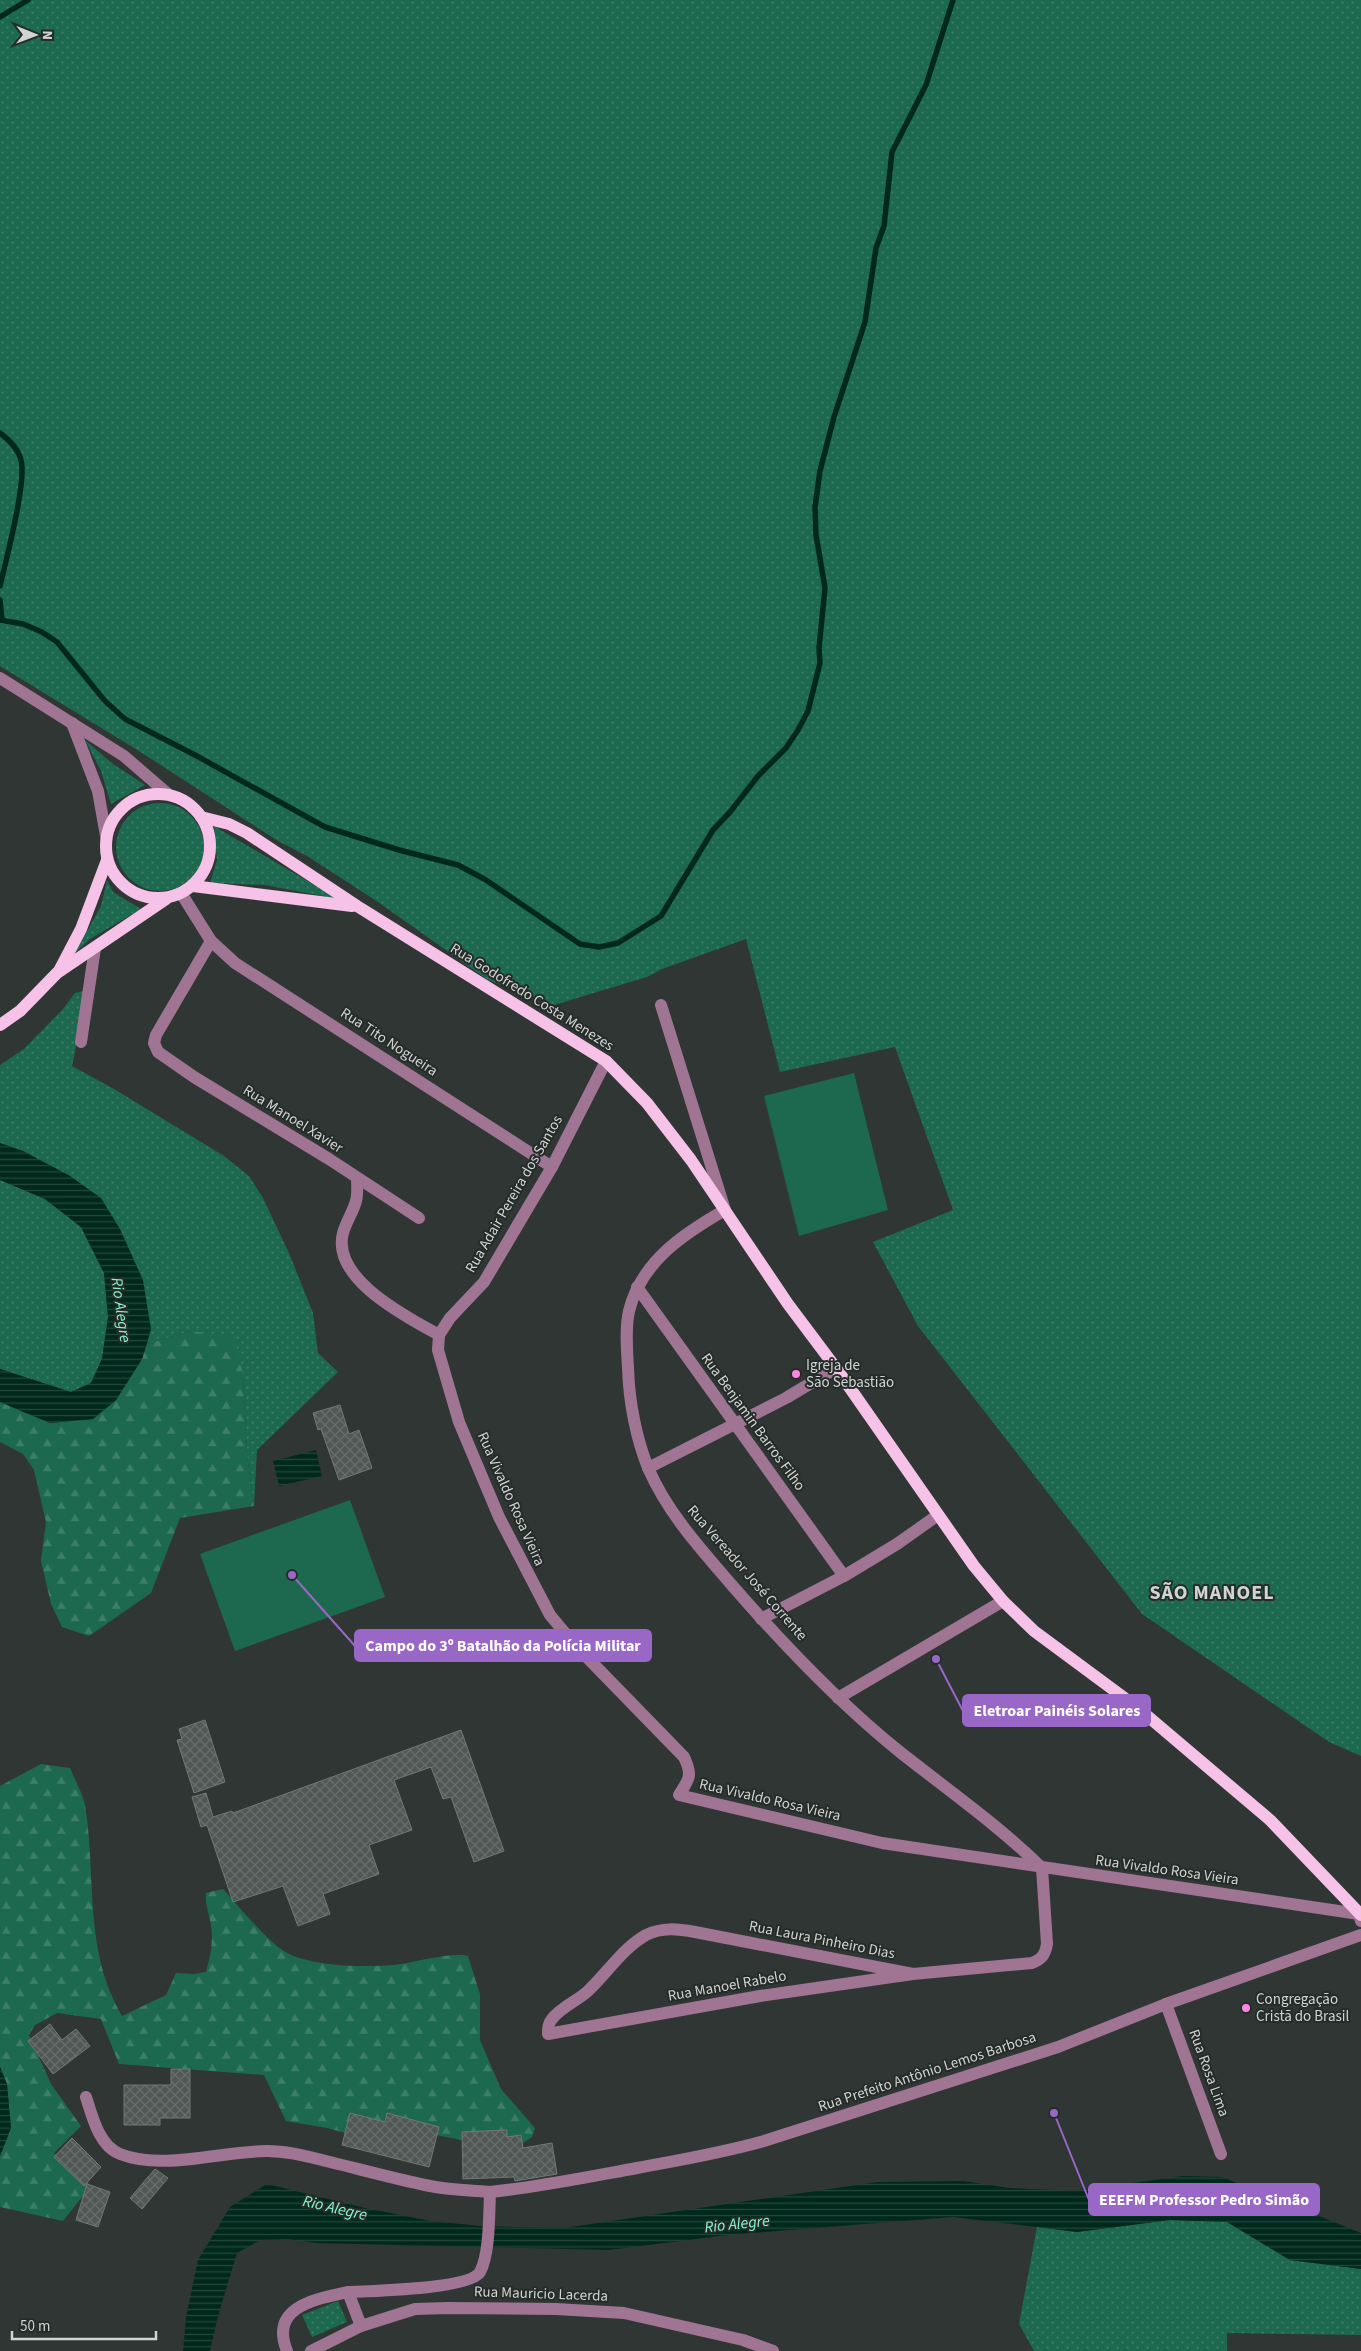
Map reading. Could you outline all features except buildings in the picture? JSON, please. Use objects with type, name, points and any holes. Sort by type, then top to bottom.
[{"type":"main road","points":[[0,1025],[20,1011],[57,974],[166,899],[193,886],[207,864],[210,848],[208,832],[201,817],[192,806],[168,794],[151,794],[136,798],[122,808],[112,821],[106,836],[107,860],[81,929],[57,974]]},
{"type":"main road","name":"Rua Godofredo Costa Menezes","points":[[201,817],[228,824],[247,833],[356,906],[606,1061],[647,1103],[691,1160],[788,1304],[836,1368],[938,1515],[1003,1601],[1034,1631],[1138,1708],[1270,1820],[1360,1917]]},
{"type":"main road","points":[[107,860],[124,885],[134,893],[166,899]]},
{"type":"main road","points":[[193,886],[356,906]]},
{"type":"street","points":[[0,678],[124,756],[168,794]]},
{"type":"street","points":[[72,723],[98,792],[106,836]]},
{"type":"street","name":"Rua Tito Nogueira","points":[[181,893],[211,941],[235,962],[552,1167]]},
{"type":"street","name":"Rua Manoel Xavier","points":[[211,941],[160,1029],[154,1043],[158,1052],[194,1077],[419,1218]]},
{"type":"street","points":[[81,1042],[95,948]]},
{"type":"street","points":[[661,1005],[724,1210]]},
{"type":"street","name":"Rua Adair Pereira dos Santos","points":[[439,1336],[450,1318],[484,1282],[552,1167],[606,1061]]},
{"type":"street","points":[[357,1178],[357,1200],[342,1234],[347,1262],[381,1302],[439,1336]]},
{"type":"street","name":"Rua Vereador José Corrente","points":[[724,1210],[689,1230],[660,1255],[637,1288],[629,1313],[627,1348],[628,1391],[648,1468],[666,1502],[692,1538],[761,1619],[838,1698],[899,1750],[1012,1839],[1042,1868]]},
{"type":"street","name":"Rua Benjamin Barros Filho","points":[[637,1288],[844,1576]]},
{"type":"street","name":"Rua Vivaldo Rosa Vieira","points":[[439,1336],[438,1350],[442,1372],[458,1422],[531,1582],[550,1615],[574,1645],[684,1757],[690,1769],[690,1778],[679,1796],[882,1843],[1360,1917]]},
{"type":"street","points":[[648,1468],[734,1425],[836,1368]]},
{"type":"street","points":[[761,1619],[844,1576],[897,1544],[938,1515]]},
{"type":"street","points":[[838,1698],[1003,1601]]},
{"type":"street","name":"Rua Laura Pinheiro Dias","points":[[548,2034],[548,2024],[553,2017],[587,1992],[640,1940],[661,1930],[673,1929],[695,1932],[912,1974],[1032,1963],[1040,1960],[1046,1954],[1042,1868]]},
{"type":"street","name":"Rua Prefeito Antônio Lemos Barbosa","points":[[86,2097],[96,2124],[105,2140],[112,2150],[121,2154],[148,2159],[175,2160],[266,2151],[293,2153],[432,2186],[490,2192],[525,2188],[734,2150],[764,2142],[1058,2047],[1166,2004],[1361,1935]]},
{"type":"street","name":"Rua Manoel Rabelo","points":[[548,2034],[760,1996],[912,1974]]},
{"type":"street","name":"Rua Rosa Lima","points":[[1166,2004],[1221,2154]]},
{"type":"street","points":[[287,2351],[284,2344],[285,2326],[291,2312],[308,2301],[348,2292],[393,2291],[463,2282],[474,2278],[480,2272],[484,2256],[490,2192]]},
{"type":"street","points":[[348,2292],[361,2326]]},
{"type":"street","name":"Rua Mauricio Lacerda","points":[[311,2351],[361,2326],[415,2310],[556,2309],[624,2313],[743,2340],[773,2351]]},
{"type":"green space","points":[[0,0],[1361,0],[1361,1756],[1329,1742],[1142,1614],[918,1326],[873,1242],[953,1210],[895,1047],[780,1072],[746,939],[662,969],[647,977],[554,1005],[488,980],[378,902],[307,856],[278,841],[139,751],[0,666]]},
{"type":"green space","points":[[85,740],[113,764],[145,785],[111,804],[101,771]]},
{"type":"green space","points":[[160,803],[177,806],[185,810],[197,822],[201,830],[204,847],[201,864],[197,872],[185,884],[177,888],[160,891],[143,888],[135,884],[123,872],[119,864],[116,847],[119,830],[123,822],[135,810],[143,806]]},
{"type":"green space","points":[[214,826],[338,899],[265,885],[210,883],[217,860]]},
{"type":"green space","points":[[107,880],[113,892],[141,909],[90,939],[75,953],[101,906]]},
{"type":"green space","points":[[83,991],[86,999],[72,1066],[114,1089],[224,1156],[249,1176],[263,1198],[289,1253],[313,1313],[318,1353],[338,1372],[257,1450],[254,1506],[247,1455],[243,1373],[191,1331],[147,1344],[151,1329],[70,1176],[23,1151],[0,1143],[0,1065],[24,1049],[63,1009],[75,993]]},
{"type":"green space","points":[[854,1073],[888,1210],[799,1236],[764,1096]]},
{"type":"green space","points":[[0,1180],[45,1199],[81,1227],[104,1273],[108,1317],[102,1359],[91,1383],[71,1392],[0,1369]]},
{"type":"green space","points":[[191,1331],[232,1337],[243,1373],[247,1455],[254,1506],[180,1518],[151,1593],[89,1636],[62,1627],[51,1604],[41,1561],[46,1522],[34,1470],[23,1454],[0,1442],[0,1402],[50,1423],[93,1419],[116,1400],[142,1359],[147,1344]]},
{"type":"green space","points":[[350,1500],[385,1597],[235,1651],[200,1554]]},
{"type":"green space","points":[[41,1764],[70,1768],[84,1800],[89,1837],[97,1941],[110,1991],[122,2016],[166,1995],[176,1973],[194,1974],[206,1972],[212,1940],[206,1893],[223,1889],[274,1943],[291,1955],[303,1959],[345,1966],[375,1966],[401,1964],[445,1956],[468,1956],[480,1994],[480,2040],[501,2089],[535,2128],[532,2137],[523,2143],[482,2144],[436,2135],[360,2137],[327,2128],[286,2121],[264,2075],[119,2064],[101,2019],[57,2013],[35,2025],[29,2035],[51,2084],[81,2126],[54,2153],[91,2186],[63,2221],[0,2207],[0,2156],[11,2128],[7,2084],[0,2067],[0,1786]]},
{"type":"green space","points":[[1170,2220],[1227,2222],[1290,2260],[1361,2269],[1361,2335],[1227,2333],[1227,2351],[1034,2351],[1019,2324],[1037,2227],[1077,2232]]},
{"type":"green space","points":[[338,2301],[347,2322],[312,2337],[302,2315]]},
{"type":"water","name":"Rio Alegre","points":[[0,1143],[23,1151],[70,1176],[101,1198],[120,1229],[143,1280],[151,1329],[142,1359],[116,1400],[93,1419],[50,1423],[0,1402],[0,1369],[71,1392],[91,1383],[102,1359],[108,1317],[104,1273],[81,1227],[45,1199],[0,1180]]},
{"type":"water","points":[[316,1450],[322,1476],[279,1486],[273,1461]]},
{"type":"water","points":[[0,2067],[7,2084],[11,2128],[0,2156]]},
{"type":"water","name":"Rio Alegre","points":[[1183,2176],[1222,2177],[1361,2233],[1361,2269],[1290,2260],[1227,2222],[1170,2220],[1077,2232],[953,2217],[728,2235],[609,2250],[315,2243],[287,2239],[260,2240],[237,2253],[218,2316],[210,2351],[183,2351],[186,2317],[198,2260],[230,2207],[267,2184],[365,2208],[431,2221],[481,2226],[564,2228],[877,2182],[964,2181],[1009,2188],[1075,2191]]},
{"type":"waterway","points":[[0,17],[28,0]]},
{"type":"waterway","points":[[0,620],[23,624],[42,632],[57,642],[105,701],[125,719],[195,755],[325,827],[399,850],[458,865],[486,880],[580,944],[599,947],[618,943],[661,916],[713,830],[730,812],[758,776],[786,748],[808,711],[820,663],[819,648],[825,588],[816,535],[815,507],[820,471],[834,417],[865,322],[876,248],[884,226],[892,152],[926,85],[953,0]]},
{"type":"waterway","points":[[0,433],[10,441],[18,452],[22,470],[19,502],[0,586]]},
{"type":"waterway","points":[[0,600],[2,620]]},
{"type":"place","name":"Igreja de São Sebastião","points":[[796,1374]]},
{"type":"place","name":"Campo do 3º Batalhão da Polícia Militar","points":[[292,1575]]},
{"type":"place","name":"Eletroar Painéis Solares","points":[[936,1659]]},
{"type":"place","name":"Congregação Cristã do Brasil","points":[[1246,2008]]},
{"type":"place","name":"EEEFM Professor Pedro Simão","points":[[1054,2113]]},
{"type":"district","name":"SÃO MANOEL","points":[[1212,1593]]}]
